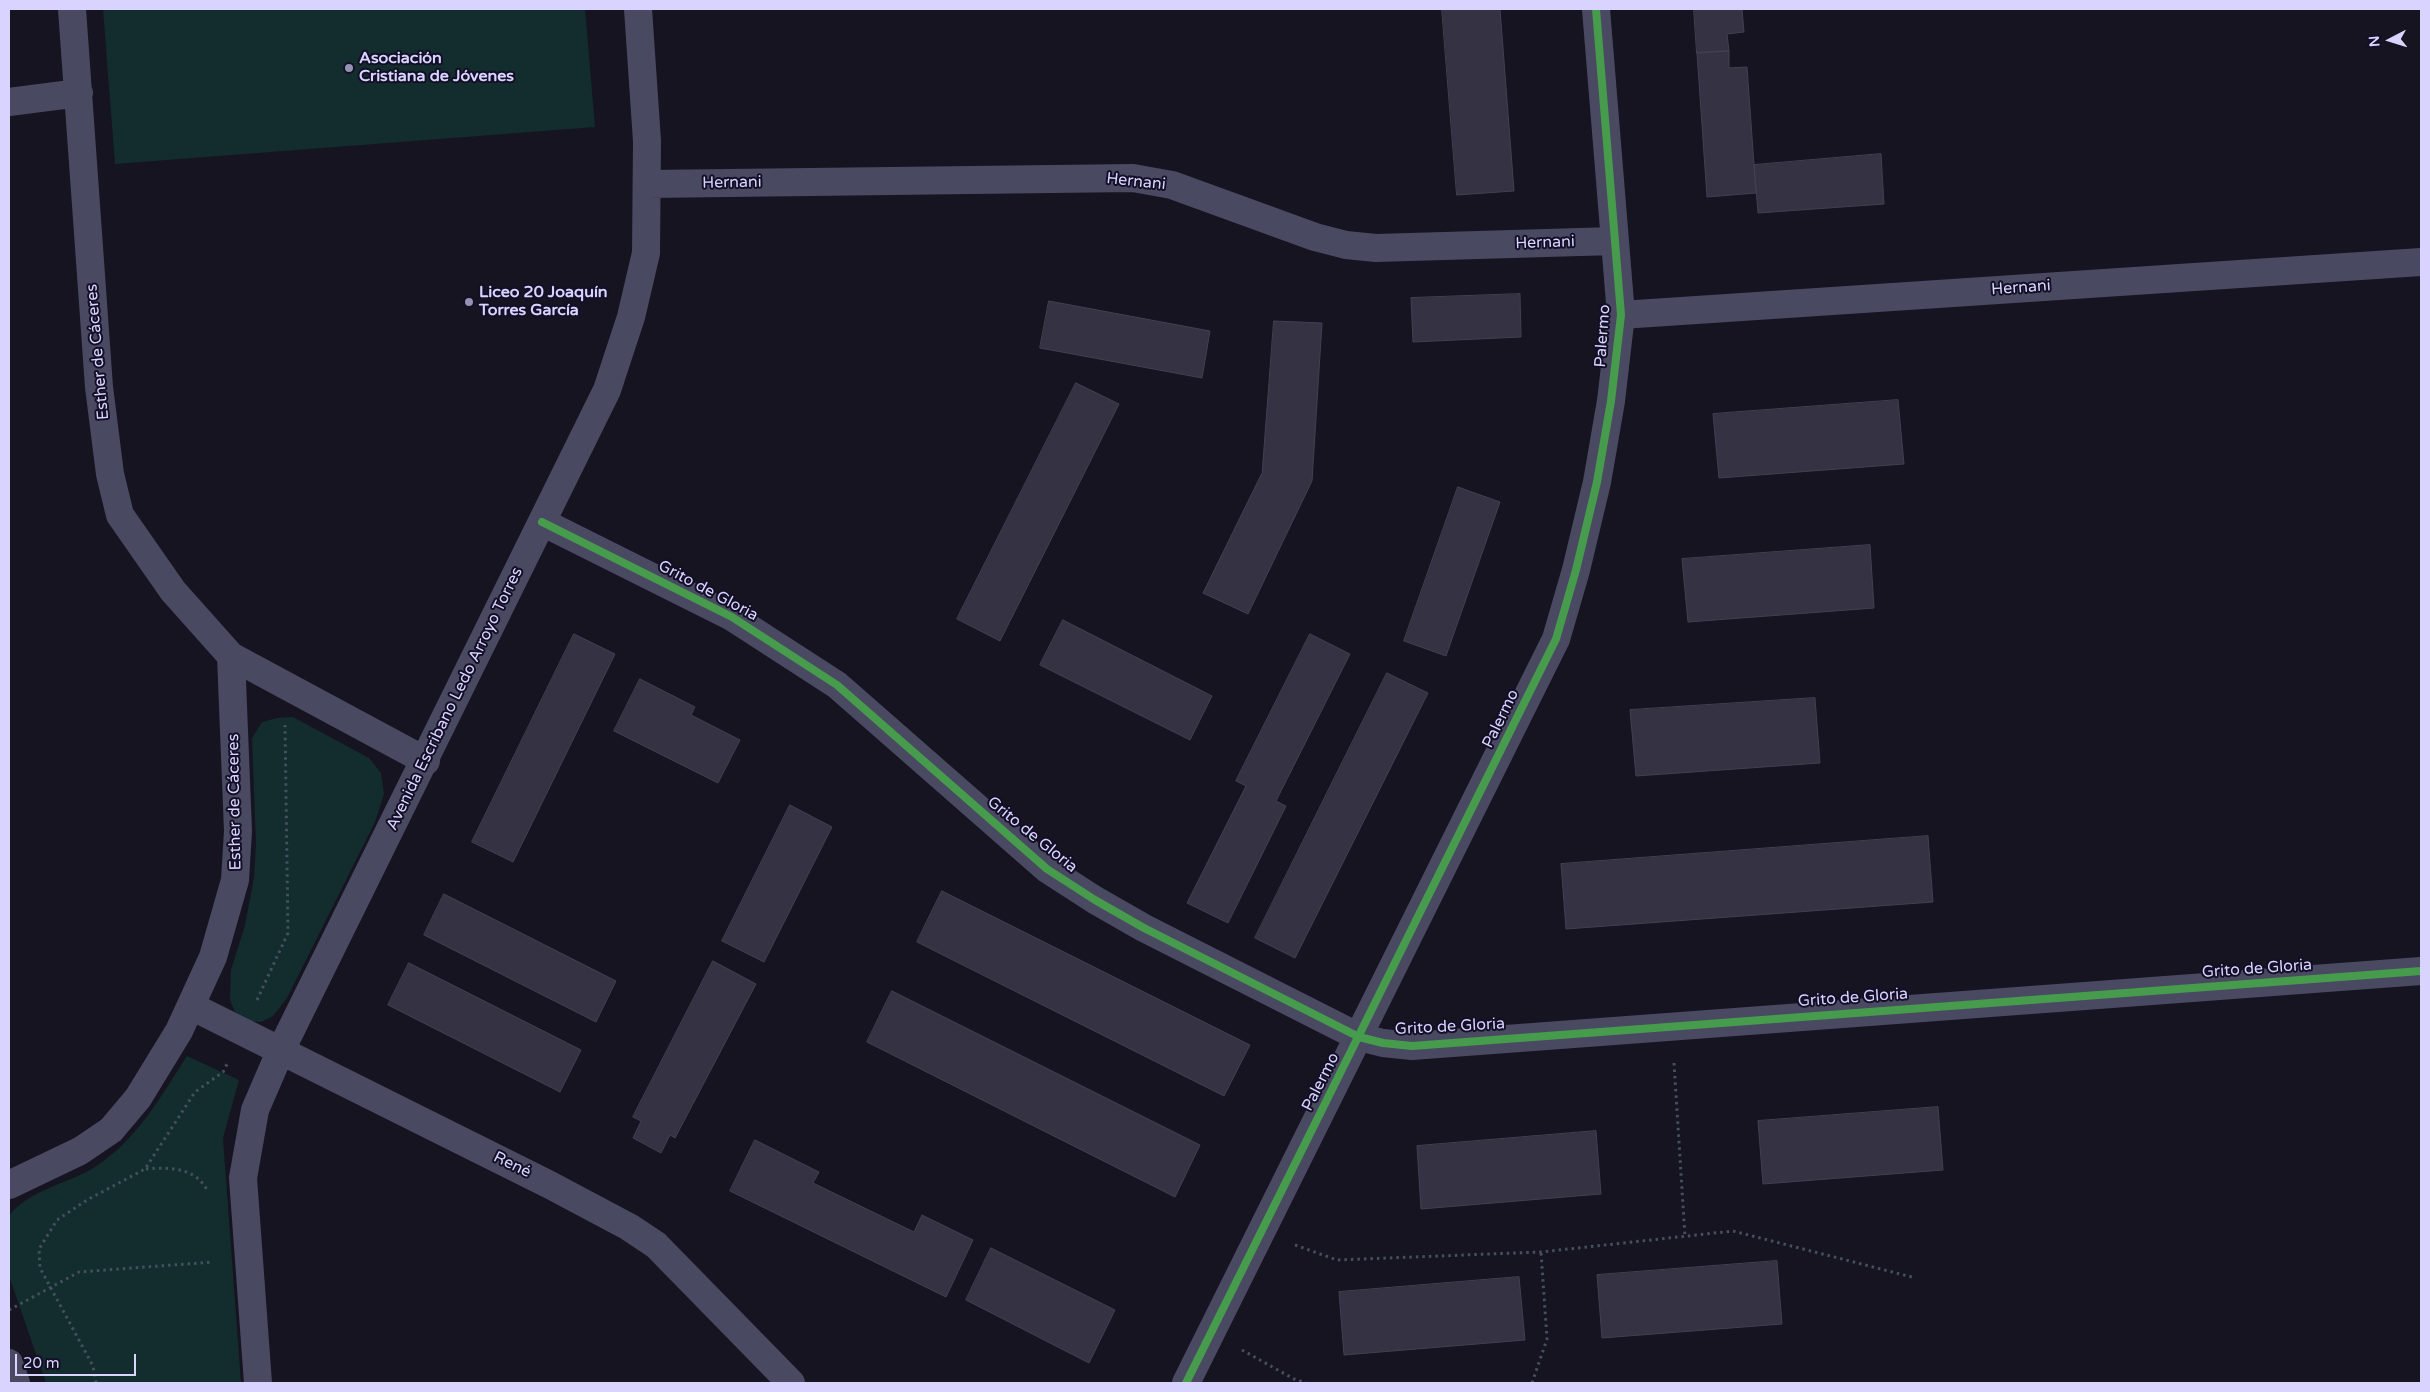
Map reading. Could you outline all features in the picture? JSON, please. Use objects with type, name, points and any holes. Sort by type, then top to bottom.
[{"type":"street","name":"Esther de Cáceres","points":[[72,9],[98,387],[110,474],[120,515],[173,591],[231,656],[426,761]]},
{"type":"street","name":"Avenida Escribano Ledo Arroyo Torres","points":[[258,1383],[243,1178],[255,1110],[280,1052],[426,761],[607,390],[631,318],[646,253],[648,141],[638,9]]},
{"type":"street","name":"Palermo","points":[[1186,1383],[1556,639],[1576,570],[1597,482],[1611,401],[1621,315],[1596,9]]},
{"type":"street","points":[[9,102],[79,93]]},
{"type":"street","name":"Hernani","points":[[648,184],[1133,178],[1172,185],[1315,236],[1346,245],[1376,248],[1614,241]]},
{"type":"street","name":"Hernani","points":[[1621,315],[2421,262]]},
{"type":"street","name":"Grito de Gloria","points":[[542,522],[732,617],[837,685],[1047,869],[1095,900],[1144,928],[1359,1037],[1383,1043],[1412,1046],[2421,971]]},
{"type":"street","name":"Esther de Cáceres","points":[[9,1185],[80,1151],[111,1130],[138,1098],[179,1031],[213,957],[236,880],[238,831],[231,656]]},
{"type":"street","name":"René","points":[[191,1006],[280,1052],[550,1184],[629,1227],[656,1245],[791,1383]]},
{"type":"street","points":[[9,1363],[16,1383]]},
{"type":"path","points":[[145,1169],[195,1092],[223,1072],[288,933],[284,685]]},
{"type":"path","points":[[1671,1026],[1685,1237]]},
{"type":"path","points":[[96,1383],[93,1366],[40,1268],[39,1249],[57,1220],[87,1200],[145,1169],[167,1167],[185,1170],[205,1186],[208,1193]]},
{"type":"path","points":[[1261,1232],[1337,1260],[1541,1252],[1733,1231],[1912,1277]]},
{"type":"path","points":[[1532,1383],[1547,1339],[1541,1252]]},
{"type":"path","points":[[9,1310],[79,1272],[249,1260]]},
{"type":"path","points":[[1211,1332],[1294,1379],[1306,1383]]},
{"type":"green space","name":"Asociación Cristiana de Jóvenes","points":[[103,9],[585,9],[595,127],[115,164]]},
{"type":"green space","points":[[293,717],[369,758],[381,773],[384,794],[375,822],[287,998],[273,1016],[261,1022],[246,1021],[235,1012],[230,1000],[231,970],[245,925],[254,878],[256,843],[252,738],[262,722],[277,718]]},
{"type":"green space","points":[[187,1056],[239,1080],[223,1138],[241,1383],[46,1383],[9,1276],[9,1216],[17,1207],[37,1194],[84,1173],[110,1156],[136,1131],[158,1102]]},
{"type":"building","points":[[1442,9],[1500,9],[1514,191],[1457,195]]},
{"type":"building","points":[[1694,9],[1742,9],[1744,32],[1727,34],[1729,51],[1697,53]]},
{"type":"building","points":[[1729,51],[1729,68],[1747,67],[1756,193],[1707,197],[1697,53]]},
{"type":"building","points":[[1881,154],[1884,204],[1758,213],[1754,165]]},
{"type":"building","points":[[1520,294],[1521,337],[1413,342],[1411,298]]},
{"type":"building","points":[[1049,301],[1210,331],[1202,378],[1040,348]]},
{"type":"building","points":[[1274,321],[1322,323],[1312,481],[1248,614],[1203,593],[1262,473]]},
{"type":"building","points":[[1076,383],[1119,404],[1000,641],[957,619]]},
{"type":"building","points":[[1898,400],[1904,464],[1719,478],[1713,414]]},
{"type":"building","points":[[1458,487],[1500,502],[1446,656],[1404,641]]},
{"type":"building","points":[[1870,545],[1874,608],[1688,622],[1682,559]]},
{"type":"building","points":[[1063,620],[1212,696],[1190,740],[1040,665]]},
{"type":"building","points":[[574,634],[615,654],[513,862],[472,842]]},
{"type":"building","points":[[1310,634],[1350,654],[1276,801],[1286,806],[1228,923],[1187,903],[1246,786],[1236,781]]},
{"type":"building","points":[[1387,673],[1428,693],[1295,958],[1255,938]]},
{"type":"building","points":[[640,679],[695,707],[691,715],[740,740],[718,783],[614,731]]},
{"type":"building","points":[[1815,698],[1820,763],[1636,776],[1630,710]]},
{"type":"building","points":[[790,805],[832,827],[764,962],[722,941]]},
{"type":"building","points":[[1928,836],[1933,902],[1566,929],[1561,864]]},
{"type":"building","points":[[942,891],[1250,1045],[1224,1096],[917,942]]},
{"type":"building","points":[[444,894],[616,981],[596,1022],[424,935]]},
{"type":"building","points":[[713,961],[756,984],[675,1138],[670,1135],[661,1153],[633,1138],[641,1121],[633,1117]]},
{"type":"building","points":[[409,963],[581,1050],[560,1092],[388,1005]]},
{"type":"building","points":[[892,991],[1200,1145],[1175,1197],[867,1042]]},
{"type":"building","points":[[1938,1107],[1943,1170],[1763,1184],[1758,1121]]},
{"type":"building","points":[[1596,1131],[1601,1194],[1421,1209],[1417,1146]]},
{"type":"building","points":[[755,1140],[819,1172],[813,1183],[914,1232],[922,1215],[973,1240],[946,1297],[730,1191]]},
{"type":"building","points":[[991,1248],[1115,1310],[1089,1363],[966,1300]]},
{"type":"building","points":[[1777,1261],[1782,1324],[1602,1338],[1597,1275]]},
{"type":"building","points":[[1519,1277],[1525,1340],[1344,1355],[1339,1292]]},
{"type":"cycle path","points":[[1186,1383],[1556,639],[1576,570],[1597,482],[1611,401],[1621,315],[1596,9]]},
{"type":"cycle path","points":[[542,522],[732,617],[837,685],[1047,869],[1095,900],[1144,928],[1359,1037],[1383,1043],[1412,1046],[2421,971]]},
{"type":"place","name":"Asociación Cristiana de Jóvenes","points":[[349,68]]},
{"type":"place","name":"Liceo 20 Joaquín Torres García","points":[[469,302]]}]
